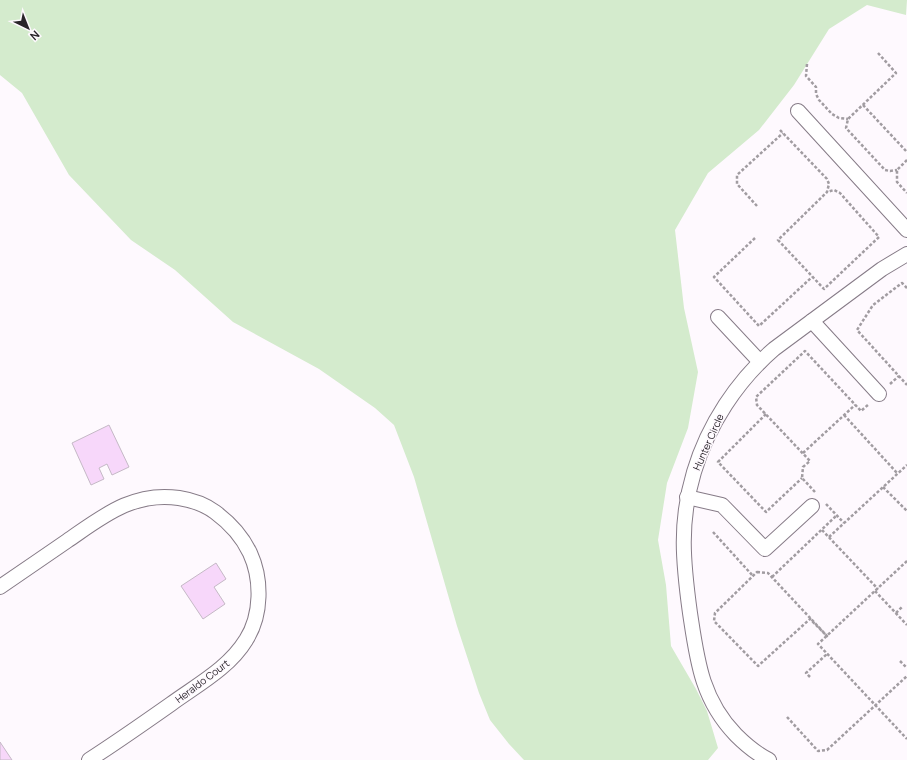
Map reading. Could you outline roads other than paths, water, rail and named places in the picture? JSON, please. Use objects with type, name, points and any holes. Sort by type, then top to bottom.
[{"type":"street","points":[[798,111],[907,230]]},
{"type":"street","name":"Hunter Circle","points":[[769,760],[742,741],[726,724],[712,704],[702,680],[696,657],[685,574],[683,534],[687,497],[701,453],[714,424],[726,403],[760,362],[882,269],[907,254]]},
{"type":"street","points":[[718,317],[760,362]]},
{"type":"street","points":[[812,321],[879,394]]},
{"type":"street","name":"Heraldo Court","points":[[0,587],[107,514],[134,501],[146,498],[173,497],[203,505],[230,524],[245,543],[254,563],[258,586],[258,600],[252,628],[239,650],[220,669],[89,760]]},
{"type":"street","points":[[687,497],[722,505],[765,549],[817,500]]}]
